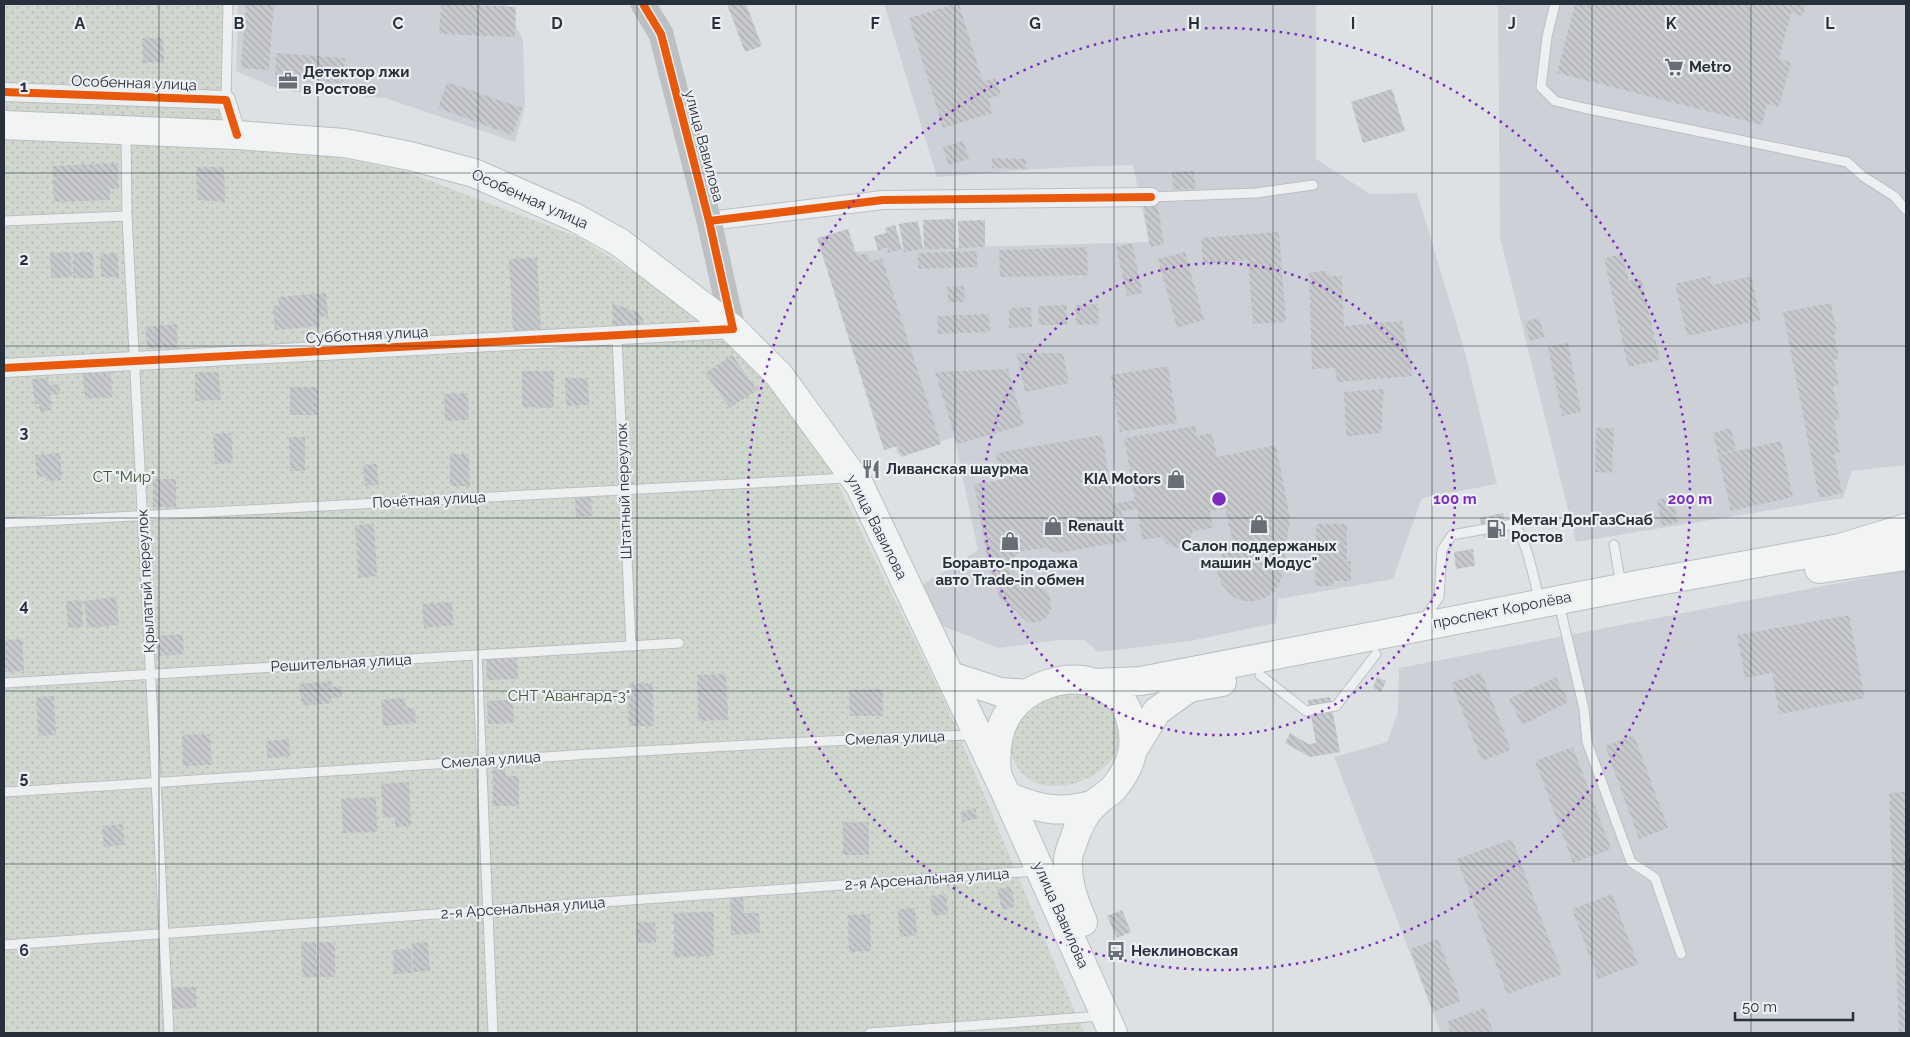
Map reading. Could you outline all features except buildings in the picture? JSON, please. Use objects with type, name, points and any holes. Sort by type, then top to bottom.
[{"type":"main road","name":"Особенная улица","points":[[4,125],[126,129],[344,143],[410,156],[474,173],[574,217],[619,242],[733,329]]},
{"type":"main road","name":"улица Вавилова","points":[[733,329],[779,376],[860,486],[1003,787],[1110,1024]]},
{"type":"main road","name":"проспект Королёва","points":[[1134,748],[1157,711],[1189,688],[1376,654],[1551,610],[1622,588],[1840,548],[1906,528]]},
{"type":"main road","name":"проспект Королёва","points":[[1096,683],[1141,680],[1420,626],[1551,610],[1906,556]]},
{"type":"main road","points":[[951,676],[1000,692],[1028,694]]},
{"type":"main road","name":"улица Вавилова","points":[[1003,787],[996,744],[1010,710],[1028,694],[1050,683],[1074,680],[1096,683],[1117,696],[1128,710],[1133,728],[1134,748],[1128,769],[1112,790],[1095,804],[1076,831],[1068,859],[1070,893],[1132,1033]]},
{"type":"main road","points":[[1003,787],[1033,807],[1057,810],[1095,804]]},
{"type":"street","name":"улица Вавилова","points":[[643,4],[660,34],[709,221],[733,329]]},
{"type":"street","name":"Особенная улица","points":[[4,92],[226,100]]},
{"type":"street","points":[[226,100],[237,135]]},
{"type":"street","points":[[709,221],[884,200],[1152,197]]},
{"type":"street","name":"Субботняя улица","points":[[4,368],[733,329]]},
{"type":"lane","points":[[226,100],[228,4]]},
{"type":"lane","points":[[1555,4],[1547,37],[1541,87],[1555,101],[1847,162],[1864,177],[1894,196],[1906,210]]},
{"type":"lane","name":"Крылатый переулок","points":[[126,129],[128,216],[169,1033]]},
{"type":"lane","points":[[1152,197],[1256,193],[1313,186]]},
{"type":"lane","points":[[4,221],[128,216]]},
{"type":"lane","name":"Штатный переулок","points":[[617,336],[630,646]]},
{"type":"lane","name":"Почётная улица","points":[[4,523],[853,478]]},
{"type":"lane","points":[[1420,626],[1439,597],[1442,550],[1452,535],[1513,524],[1520,530],[1551,610],[1584,709],[1587,742],[1631,862],[1655,878],[1681,954]]},
{"type":"lane","points":[[1614,544],[1622,588]]},
{"type":"lane","name":"Решительная улица","points":[[4,683],[679,643]]},
{"type":"lane","points":[[1260,675],[1306,711],[1336,706],[1376,654]]},
{"type":"lane","points":[[477,655],[493,1033]]},
{"type":"lane","name":"Смелая улица","points":[[4,792],[482,760],[888,737],[978,735]]},
{"type":"lane","name":"2-я Арсенальная улица","points":[[4,946],[1042,871]]},
{"type":"lane","points":[[870,1033],[1110,1024]]},
{"type":"shaded area","points":[[238,4],[506,4],[523,40],[525,106],[515,142],[385,98],[295,92],[273,87],[236,71]]},
{"type":"shaded area","points":[[884,4],[1316,4],[1316,159],[1370,194],[1417,193],[1465,352],[1497,484],[1422,498],[1393,579],[1278,599],[1276,623],[1190,641],[1098,652],[1085,640],[1059,640],[999,648],[935,623],[922,585],[978,550],[954,437],[898,455],[836,253],[897,249],[1149,242],[1133,165],[1053,168],[937,177]]},
{"type":"shaded area","points":[[1498,4],[1906,4],[1906,465],[1852,471],[1843,498],[1576,542],[1500,237]]},
{"type":"shaded area","points":[[1906,570],[1906,1033],[1441,1033],[1334,757],[1387,742],[1398,712],[1399,668]]},
{"type":"green space","points":[[4,4],[223,4],[220,129],[4,119]]},
{"type":"green space","name":"СНТ \"Авангард-3\"","points":[[4,135],[223,144],[325,155],[404,171],[578,237],[701,315],[761,371],[826,460],[945,702],[1084,1033],[4,1033]]},
{"type":"green space","points":[[1071,692],[1093,695],[1112,709],[1117,718],[1119,730],[1118,747],[1110,761],[1102,769],[1081,781],[1058,786],[1046,786],[1036,783],[1022,773],[1013,759],[1010,742],[1015,726],[1034,703],[1047,697]]},
{"type":"cycle path","points":[[4,368],[733,329],[709,221],[661,34],[643,4]]},
{"type":"cycle path","points":[[4,92],[226,100],[237,135]]},
{"type":"cycle path","points":[[709,221],[883,200],[1151,197]]},
{"type":"place","name":"Metro","points":[[1674,67]]},
{"type":"place","name":"Детектор лжи в Ростове","points":[[288,81]]},
{"type":"place","name":"Ливанская шаурма","points":[[871,469]]},
{"type":"place","name":"KIA Motors","points":[[1176,479]]},
{"type":"place","name":"Салон поддержаных машин \" Модус\"","points":[[1259,524]]},
{"type":"place","name":"Renault","points":[[1053,526]]},
{"type":"place","name":"Метан ДонГазСнаб Ростов","points":[[1496,529]]},
{"type":"place","name":"Боравто-продажа авто Trade-in обмен","points":[[1010,541]]},
{"type":"place","name":"Неклиновская","points":[[1116,951]]},
{"type":"park label","name":"СТ \"Мир\"","points":[[124,477]]}]
